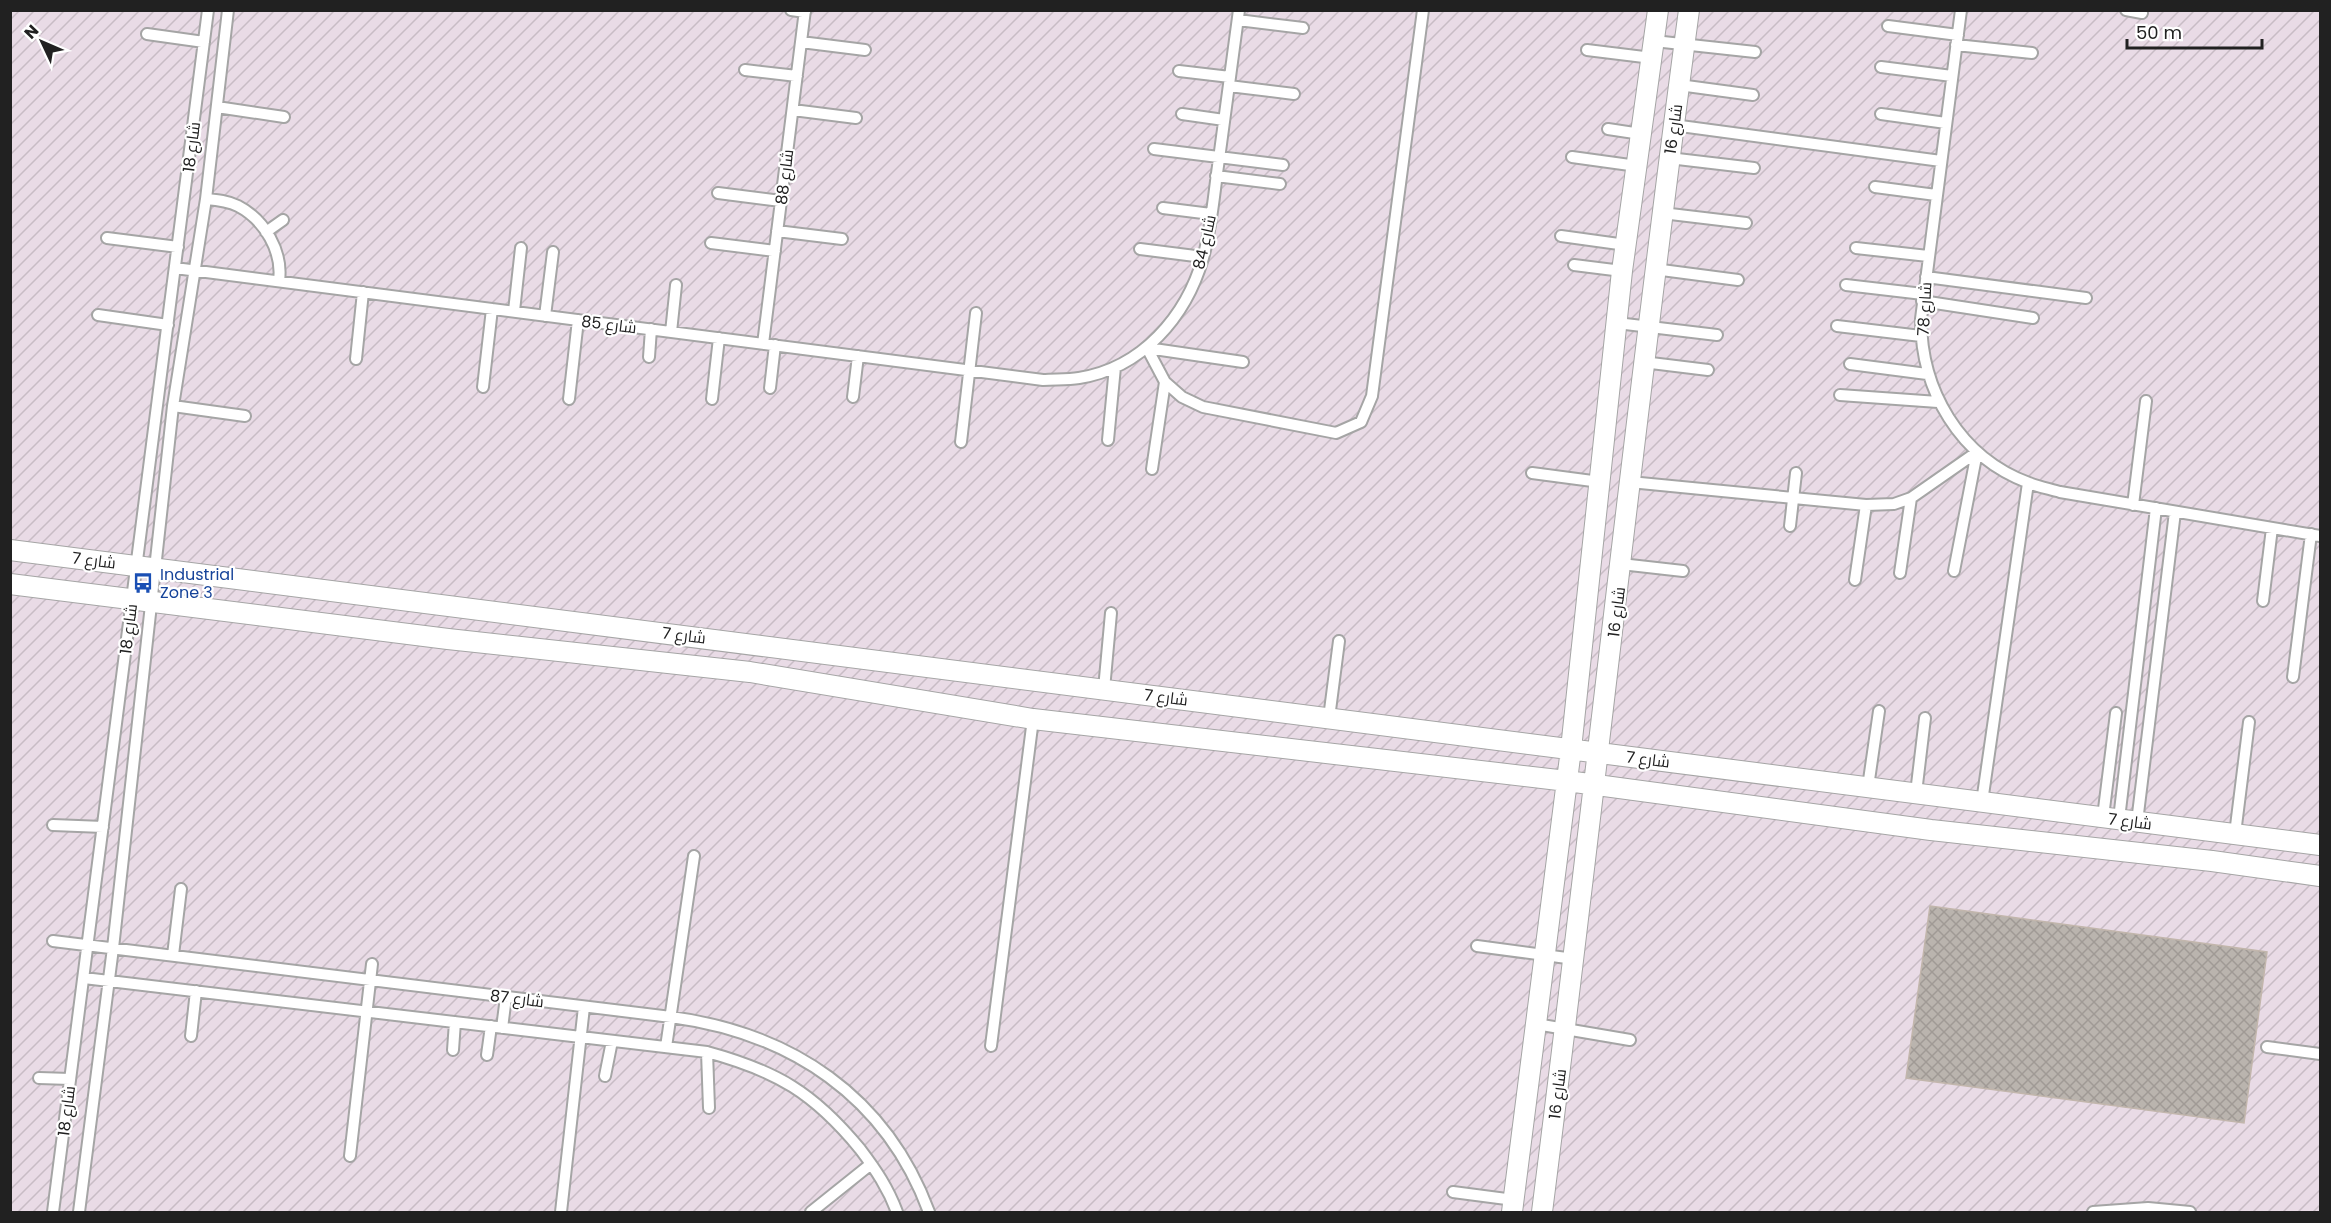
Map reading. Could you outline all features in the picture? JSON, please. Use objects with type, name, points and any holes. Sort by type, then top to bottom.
[{"type":"street","name":"شارع 16","points":[[1513,1206],[1571,749],[1622,271],[1658,10]]},
{"type":"street","name":"شارع 16","points":[[1542,1212],[1617,598],[1654,269],[1689,10]]},
{"type":"street","name":"شارع 7","points":[[10,550],[2320,845]]},
{"type":"street","name":"شارع 7","points":[[10,584],[448,639],[750,672],[1033,719],[1594,784],[1931,830],[2212,861],[2320,876]]},
{"type":"street","points":[[1589,594],[1617,598]]},
{"type":"lane","name":"شارع 18","points":[[79,1212],[113,948],[142,599],[168,325],[208,10]]},
{"type":"lane","name":"شارع 18","points":[[53,1212],[103,827],[206,199],[228,10]]},
{"type":"lane","points":[[790,10],[805,11]]},
{"type":"lane","points":[[1147,348],[1165,382],[1182,397],[1203,407],[1336,433],[1361,422],[1372,396],[1423,10]]},
{"type":"lane","name":"شارع 78","points":[[1961,10],[1928,256],[1921,336],[1927,374],[1938,402],[1955,429],[1977,452],[2001,470],[2028,483],[2060,492],[2316,535]]},
{"type":"lane","points":[[2126,10],[2142,12]]},
{"type":"lane","name":"شارع 88","points":[[764,344],[805,11]]},
{"type":"lane","points":[[1238,15],[1303,28]]},
{"type":"lane","name":"شارع 84","points":[[1042,380],[1080,378],[1115,367],[1147,348],[1174,319],[1193,284],[1203,257],[1211,214],[1238,15]]},
{"type":"lane","points":[[1888,26],[2032,53]]},
{"type":"lane","points":[[147,34],[204,42]]},
{"type":"lane","points":[[801,42],[865,50]]},
{"type":"lane","points":[[1587,50],[1653,50],[1684,44],[1755,52]]},
{"type":"lane","points":[[1881,67],[1952,76]]},
{"type":"lane","points":[[745,70],[797,76]]},
{"type":"lane","points":[[1179,71],[1294,94]]},
{"type":"lane","points":[[1679,85],[1754,95]]},
{"type":"lane","points":[[217,107],[284,117]]},
{"type":"lane","points":[[793,110],[856,118]]},
{"type":"lane","points":[[1182,114],[1224,120]]},
{"type":"lane","points":[[1881,114],[1946,123]]},
{"type":"lane","points":[[1673,125],[1941,161]]},
{"type":"lane","points":[[1608,129],[1641,134]]},
{"type":"lane","points":[[1155,149],[1283,165]]},
{"type":"lane","points":[[1572,157],[1637,165]]},
{"type":"lane","points":[[1669,158],[1754,168]]},
{"type":"lane","points":[[1216,176],[1280,184]]},
{"type":"lane","points":[[1875,187],[1936,195]]},
{"type":"lane","points":[[718,193],[781,201]]},
{"type":"lane","points":[[206,199],[237,205],[250,213],[276,248],[279,259],[279,281]]},
{"type":"lane","points":[[1163,208],[1211,214]]},
{"type":"lane","points":[[1662,213],[1746,223]]},
{"type":"lane","points":[[266,232],[283,220]]},
{"type":"lane","points":[[777,231],[842,239]]},
{"type":"lane","points":[[1561,236],[1626,245]]},
{"type":"lane","points":[[107,238],[178,247]]},
{"type":"lane","points":[[711,243],[775,251]]},
{"type":"lane","points":[[514,311],[521,248]]},
{"type":"lane","points":[[1856,248],[1928,256]]},
{"type":"lane","points":[[1140,249],[1203,257]]},
{"type":"lane","points":[[545,316],[553,252]]},
{"type":"lane","points":[[1574,265],[1622,271]]},
{"type":"lane","name":"شارع 85","points":[[175,268],[1042,380]]},
{"type":"lane","points":[[1654,269],[1738,280]]},
{"type":"lane","points":[[1926,276],[2086,298]]},
{"type":"lane","points":[[671,332],[676,285]]},
{"type":"lane","points":[[1846,285],[2033,318]]},
{"type":"lane","points":[[356,359],[363,292]]},
{"type":"lane","points":[[483,387],[492,309]]},
{"type":"lane","points":[[961,442],[976,313]]},
{"type":"lane","points":[[98,315],[168,325]]},
{"type":"lane","points":[[569,399],[578,320]]},
{"type":"lane","points":[[1617,323],[1717,336]]},
{"type":"lane","points":[[1837,326],[1921,336]]},
{"type":"lane","points":[[649,357],[651,329]]},
{"type":"lane","points":[[712,399],[719,338]]},
{"type":"lane","points":[[770,388],[775,345]]},
{"type":"lane","points":[[1147,348],[1243,362]]},
{"type":"lane","points":[[853,397],[858,356]]},
{"type":"lane","points":[[1643,362],[1708,370]]},
{"type":"lane","points":[[1850,364],[1927,374]]},
{"type":"lane","points":[[1108,440],[1115,367]]},
{"type":"lane","points":[[1152,469],[1165,382]]},
{"type":"lane","points":[[1840,395],[1938,402]]},
{"type":"lane","points":[[2133,505],[2146,401]]},
{"type":"lane","points":[[173,406],[245,416]]},
{"type":"lane","points":[[1630,482],[1866,505],[1894,504],[1911,498],[1977,452]]},
{"type":"lane","points":[[1954,571],[1977,452]]},
{"type":"lane","points":[[1532,473],[1600,482]]},
{"type":"lane","points":[[1790,526],[1796,474]]},
{"type":"lane","points":[[1982,802],[2028,483]]},
{"type":"lane","points":[[1900,573],[1911,498]]},
{"type":"lane","points":[[1855,580],[1866,505]]},
{"type":"lane","points":[[2120,819],[2157,508]]},
{"type":"lane","points":[[2120,819],[2175,512]]},
{"type":"lane","points":[[2264,601],[2272,528]]},
{"type":"lane","points":[[2293,677],[2316,535]]},
{"type":"lane","points":[[1621,564],[1683,572]]},
{"type":"lane","points":[[1104,689],[1111,613]]},
{"type":"lane","points":[[1329,718],[1339,641]]},
{"type":"lane","points":[[1868,787],[1879,711]]},
{"type":"lane","points":[[2115,713],[2120,819]]},
{"type":"lane","points":[[1916,793],[1925,718]]},
{"type":"lane","points":[[991,1046],[1033,719]]},
{"type":"lane","points":[[2235,834],[2249,722]]},
{"type":"lane","points":[[53,825],[103,827]]},
{"type":"lane","points":[[666,1047],[694,855]]},
{"type":"lane","points":[[173,955],[181,890]]},
{"type":"lane","name":"شارع 87","points":[[53,941],[671,1017],[729,1028],[770,1042],[809,1063],[852,1097],[875,1120],[901,1156],[922,1194],[928,1212]]},
{"type":"lane","points":[[1478,946],[1574,959]]},
{"type":"lane","points":[[350,1156],[372,964]]},
{"type":"lane","name":"شارع 87","points":[[84,978],[707,1052],[745,1062],[779,1078],[811,1098],[837,1121],[879,1173],[889,1190],[897,1212]]},
{"type":"lane","points":[[191,1036],[196,991]]},
{"type":"lane","points":[[487,1055],[506,997]]},
{"type":"lane","points":[[561,1212],[584,1007]]},
{"type":"lane","points":[[453,1050],[455,1022]]},
{"type":"lane","points":[[1536,1024],[1630,1040]]},
{"type":"lane","points":[[604,1076],[612,1041]]},
{"type":"lane","points":[[2266,1047],[2320,1054]]},
{"type":"lane","points":[[707,1052],[709,1108]]},
{"type":"lane","points":[[39,1078],[70,1079]]},
{"type":"lane","points":[[811,1212],[871,1164]]},
{"type":"lane","points":[[1453,1192],[1513,1206]]},
{"type":"lane","points":[[2093,1212],[2148,1208],[2190,1212]]},
{"type":"shaded area","points":[[10,11],[2320,11],[2320,1212],[11,1212]]},
{"type":"building","points":[[1930,906],[2267,952],[2244,1123],[1906,1078]]},
{"type":"place","name":"Industrial Zone 3","points":[[143,583]]}]
